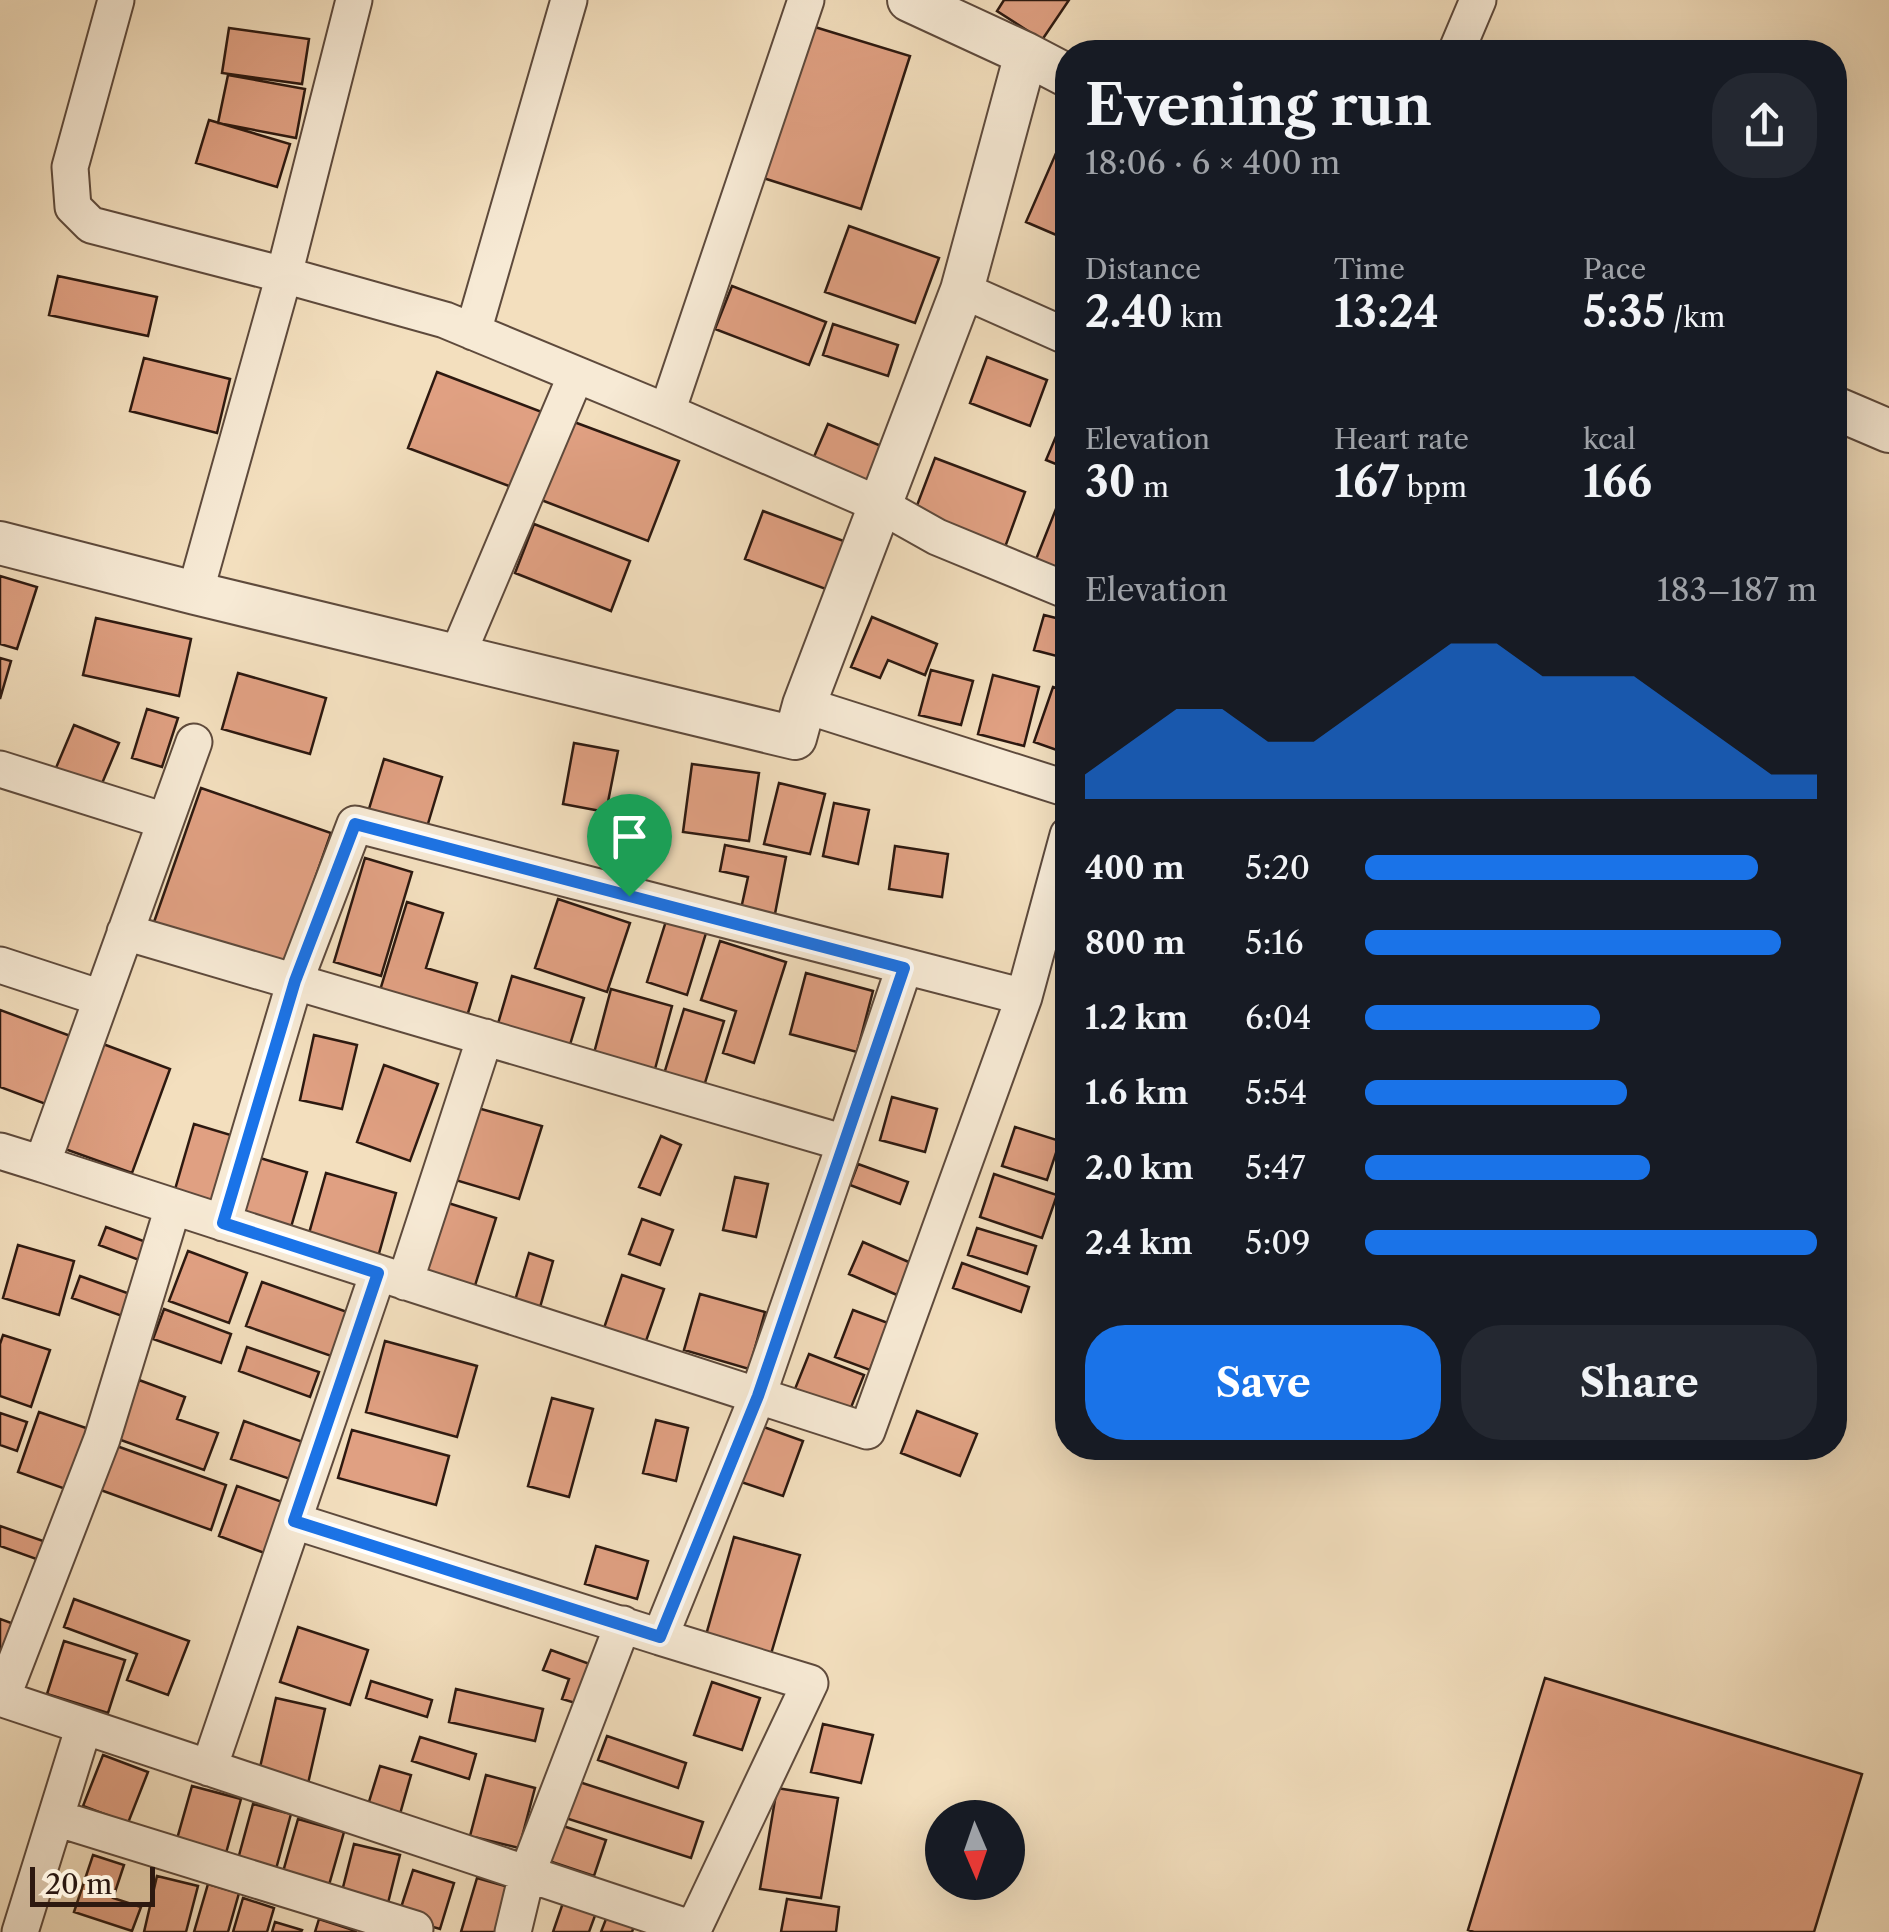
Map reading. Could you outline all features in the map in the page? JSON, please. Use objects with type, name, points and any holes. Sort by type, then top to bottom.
[{"type":"street","points":[[116,0],[70,167],[73,207],[91,225],[445,320],[880,505],[937,538],[1055,585]]},
{"type":"street","points":[[195,593],[284,275],[354,0]]},
{"type":"street","points":[[473,332],[569,0]]},
{"type":"street","points":[[667,412],[806,0]]},
{"type":"street","points":[[909,0],[1055,69]]},
{"type":"street","points":[[1461,40],[1478,0]]},
{"type":"street","points":[[0,543],[794,738],[962,290],[1026,54]]},
{"type":"street","points":[[962,290],[1055,331]]},
{"type":"street","points":[[457,656],[576,375]]},
{"type":"street","points":[[1847,413],[1889,430]]},
{"type":"street","points":[[804,704],[1055,785]]},
{"type":"street","points":[[42,1164],[194,742]]},
{"type":"street","points":[[0,769],[165,821]]},
{"type":"street","points":[[223,1223],[295,981],[355,824],[1024,997]]},
{"type":"street","points":[[0,1151],[867,1431],[1024,997],[1055,884]]},
{"type":"street","points":[[125,932],[845,1144]]},
{"type":"street","points":[[0,965],[101,998]]},
{"type":"street","points":[[660,1637],[758,1396],[904,968]]},
{"type":"street","points":[[209,1768],[294,1521],[485,1037]]},
{"type":"street","points":[[173,1207],[102,1438],[1,1698],[692,1931],[810,1683],[294,1521]]},
{"type":"street","points":[[512,1932],[527,1874],[623,1624]]},
{"type":"street","points":[[20,1932],[84,1726]]},
{"type":"street","points":[[56,1818],[415,1928]]},
{"type":"building","points":[[1004,0],[1069,0],[1042,40],[997,11]]},
{"type":"building","points":[[805,24],[910,56],[861,209],[757,176]]},
{"type":"building","points":[[229,28],[309,39],[302,84],[222,73]]},
{"type":"building","points":[[228,75],[305,89],[296,138],[218,123]]},
{"type":"building","points":[[209,120],[290,144],[277,187],[196,163]]},
{"type":"building","points":[[1055,155],[1055,234],[1026,222]]},
{"type":"building","points":[[849,226],[939,258],[915,323],[825,292]]},
{"type":"building","points":[[58,276],[157,297],[148,336],[49,315]]},
{"type":"building","points":[[732,286],[826,322],[809,365],[715,329]]},
{"type":"building","points":[[833,324],[898,345],[888,376],[823,355]]},
{"type":"building","points":[[987,357],[1047,380],[1030,426],[970,403]]},
{"type":"building","points":[[144,358],[230,379],[217,433],[130,411]]},
{"type":"building","points":[[437,372],[547,414],[517,489],[408,448]]},
{"type":"building","points":[[566,419],[679,461],[648,541],[536,498]]},
{"type":"building","points":[[828,424],[886,448],[871,483],[813,459]]},
{"type":"building","points":[[1055,439],[1055,464],[1046,460]]},
{"type":"building","points":[[935,458],[1025,492],[1004,550],[913,516]]},
{"type":"building","points":[[763,511],[849,543],[831,591],[745,559]]},
{"type":"building","points":[[1055,511],[1055,575],[1033,567]]},
{"type":"building","points":[[534,524],[630,561],[611,611],[515,573]]},
{"type":"building","points":[[0,576],[37,587],[17,649],[0,644]]},
{"type":"building","points":[[1044,615],[1055,618],[1055,656],[1034,650]]},
{"type":"building","points":[[872,617],[937,644],[925,675],[888,660],[880,678],[851,667]]},
{"type":"building","points":[[96,618],[191,639],[179,696],[83,675]]},
{"type":"building","points":[[0,658],[11,661],[0,699]]},
{"type":"building","points":[[931,670],[973,681],[961,725],[919,715]]},
{"type":"building","points":[[238,673],[326,698],[310,754],[222,729]]},
{"type":"building","points":[[993,675],[1039,687],[1024,746],[978,734]]},
{"type":"building","points":[[1053,687],[1055,688],[1055,749],[1034,742]]},
{"type":"building","points":[[147,709],[178,718],[162,767],[132,758]]},
{"type":"building","points":[[74,725],[119,743],[98,793],[53,775]]},
{"type":"building","points":[[574,743],[618,751],[606,812],[563,804]]},
{"type":"building","points":[[384,759],[442,777],[427,827],[369,809]]},
{"type":"building","points":[[692,764],[759,773],[749,841],[683,832]]},
{"type":"building","points":[[779,783],[825,794],[810,854],[764,844]]},
{"type":"building","points":[[201,788],[331,833],[284,967],[154,922]]},
{"type":"building","points":[[834,803],[869,810],[858,864],[823,856]]},
{"type":"building","points":[[725,845],[786,857],[773,924],[739,918],[748,877],[720,871]]},
{"type":"building","points":[[895,846],[948,854],[942,897],[889,889]]},
{"type":"building","points":[[365,858],[412,872],[381,976],[334,962]]},
{"type":"building","points":[[558,899],[630,923],[607,992],[535,968]]},
{"type":"building","points":[[407,902],[443,913],[426,968],[477,983],[465,1023],[378,997]]},
{"type":"building","points":[[666,921],[706,933],[687,995],[647,982]]},
{"type":"building","points":[[720,941],[786,962],[754,1063],[723,1053],[736,1011],[701,1000]]},
{"type":"building","points":[[806,973],[873,991],[857,1052],[790,1034]]},
{"type":"building","points":[[512,976],[584,998],[569,1048],[497,1027]]},
{"type":"building","points":[[611,989],[672,1006],[655,1069],[594,1053]]},
{"type":"building","points":[[684,1009],[724,1021],[704,1086],[664,1074]]},
{"type":"building","points":[[0,1010],[76,1038],[51,1106],[0,1087]]},
{"type":"building","points":[[314,1035],[357,1045],[342,1109],[300,1100]]},
{"type":"building","points":[[103,1044],[170,1069],[132,1173],[65,1149]]},
{"type":"building","points":[[384,1065],[438,1084],[410,1161],[357,1142]]},
{"type":"building","points":[[892,1097],[937,1109],[925,1152],[880,1140]]},
{"type":"building","points":[[474,1107],[542,1126],[519,1199],[452,1179]]},
{"type":"building","points":[[194,1124],[234,1136],[213,1205],[174,1193]]},
{"type":"building","points":[[1015,1127],[1055,1139],[1055,1156],[1047,1180],[1002,1166]]},
{"type":"building","points":[[661,1136],[681,1145],[660,1195],[639,1187]]},
{"type":"building","points":[[260,1158],[307,1172],[289,1234],[242,1220]]},
{"type":"building","points":[[858,1164],[908,1182],[900,1204],[850,1185]]},
{"type":"building","points":[[326,1173],[396,1193],[378,1257],[308,1237]]},
{"type":"building","points":[[994,1174],[1055,1194],[1042,1238],[980,1217]]},
{"type":"building","points":[[735,1177],[768,1184],[756,1237],[723,1230]]},
{"type":"building","points":[[445,1202],[496,1218],[473,1292],[422,1276]]},
{"type":"building","points":[[642,1219],[673,1230],[660,1265],[629,1254]]},
{"type":"building","points":[[106,1227],[146,1242],[139,1260],[99,1245]]},
{"type":"building","points":[[977,1228],[1036,1246],[1027,1274],[968,1255]]},
{"type":"building","points":[[863,1242],[911,1263],[897,1295],[849,1274]]},
{"type":"building","points":[[18,1245],[74,1261],[59,1315],[3,1298]]},
{"type":"building","points":[[188,1251],[247,1273],[229,1323],[169,1301]]},
{"type":"building","points":[[529,1253],[553,1261],[539,1311],[514,1304]]},
{"type":"building","points":[[962,1263],[1029,1287],[1021,1312],[953,1288]]},
{"type":"building","points":[[622,1275],[664,1289],[646,1341],[604,1328]]},
{"type":"building","points":[[80,1276],[130,1294],[122,1316],[72,1298]]},
{"type":"building","points":[[262,1282],[350,1313],[334,1357],[246,1326]]},
{"type":"building","points":[[700,1294],[765,1312],[749,1369],[684,1350]]},
{"type":"building","points":[[164,1309],[231,1334],[221,1363],[153,1339]]},
{"type":"building","points":[[853,1310],[888,1323],[870,1370],[835,1357]]},
{"type":"building","points":[[3,1335],[50,1350],[31,1407],[0,1396]]},
{"type":"building","points":[[385,1341],[477,1366],[457,1437],[366,1412]]},
{"type":"building","points":[[247,1347],[319,1372],[310,1397],[239,1371]]},
{"type":"building","points":[[809,1354],[864,1375],[850,1410],[795,1389]]},
{"type":"building","points":[[139,1380],[185,1397],[177,1419],[218,1433],[204,1470],[118,1439]]},
{"type":"building","points":[[552,1398],[593,1409],[569,1497],[528,1486]]},
{"type":"building","points":[[917,1411],[977,1434],[960,1476],[901,1453]]},
{"type":"building","points":[[39,1412],[92,1430],[71,1491],[18,1472]]},
{"type":"building","points":[[0,1413],[27,1422],[17,1451],[0,1445]]},
{"type":"building","points":[[656,1420],[688,1428],[676,1481],[643,1473]]},
{"type":"building","points":[[244,1421],[303,1442],[290,1479],[231,1459]]},
{"type":"building","points":[[758,1425],[803,1441],[783,1496],[738,1481]]},
{"type":"building","points":[[352,1430],[449,1456],[436,1505],[338,1478]]},
{"type":"building","points":[[111,1444],[226,1485],[211,1530],[95,1488]]},
{"type":"building","points":[[237,1486],[285,1503],[267,1554],[219,1536]]},
{"type":"building","points":[[0,1526],[46,1542],[39,1560],[0,1546]]},
{"type":"building","points":[[734,1537],[800,1555],[771,1654],[706,1635]]},
{"type":"building","points":[[596,1546],[648,1561],[637,1599],[585,1584]]},
{"type":"building","points":[[74,1599],[189,1641],[168,1695],[127,1680],[137,1654],[64,1627]]},
{"type":"building","points":[[0,1619],[14,1624],[0,1671]]},
{"type":"building","points":[[298,1627],[368,1650],[350,1705],[280,1682]]},
{"type":"building","points":[[64,1641],[125,1660],[108,1713],[47,1694]]},
{"type":"building","points":[[551,1650],[598,1667],[585,1706],[562,1699],[569,1679],[543,1670]]},
{"type":"building","points":[[1545,1678],[1862,1774],[1814,1932],[1468,1930]]},
{"type":"building","points":[[371,1681],[432,1700],[427,1717],[366,1698]]},
{"type":"building","points":[[712,1682],[760,1698],[742,1750],[694,1735]]},
{"type":"building","points":[[456,1689],[543,1709],[535,1741],[449,1722]]},
{"type":"building","points":[[276,1698],[325,1709],[307,1788],[258,1776]]},
{"type":"building","points":[[823,1724],[873,1735],[861,1783],[811,1772]]},
{"type":"building","points":[[607,1736],[686,1763],[678,1788],[598,1760]]},
{"type":"building","points":[[420,1737],[476,1754],[469,1779],[412,1761]]},
{"type":"building","points":[[103,1755],[148,1772],[128,1823],[83,1806]]},
{"type":"building","points":[[380,1766],[411,1775],[400,1814],[368,1805]]},
{"type":"building","points":[[486,1775],[535,1788],[519,1848],[470,1836]]},
{"type":"building","points":[[567,1778],[703,1822],[691,1858],[556,1815]]},
{"type":"building","points":[[192,1786],[241,1799],[226,1853],[177,1839]]},
{"type":"building","points":[[777,1788],[838,1798],[821,1898],[760,1889]]},
{"type":"building","points":[[253,1804],[291,1814],[276,1869],[238,1859]]},
{"type":"building","points":[[298,1819],[344,1832],[327,1892],[281,1879]]},
{"type":"building","points":[[554,1823],[606,1840],[594,1876],[543,1859]]},
{"type":"building","points":[[354,1844],[400,1855],[386,1911],[340,1899]]},
{"type":"building","points":[[93,1855],[124,1865],[113,1898],[141,1907],[132,1931],[74,1912]]},
{"type":"building","points":[[413,1870],[454,1883],[440,1929],[398,1917]]},
{"type":"building","points":[[157,1876],[198,1886],[186,1932],[144,1932]]},
{"type":"building","points":[[477,1878],[512,1888],[499,1932],[461,1932]]},
{"type":"building","points":[[208,1884],[239,1893],[228,1932],[194,1932]]},
{"type":"building","points":[[567,1891],[600,1902],[589,1932],[553,1932]]},
{"type":"building","points":[[243,1898],[274,1908],[267,1932],[233,1932]]},
{"type":"building","points":[[787,1899],[839,1907],[836,1932],[781,1932]]},
{"type":"building","points":[[611,1906],[638,1915],[632,1932],[601,1932]]},
{"type":"building","points":[[319,1919],[356,1931],[356,1932],[315,1932]]},
{"type":"building","points":[[275,1922],[302,1930],[272,1932]]},
{"type":"route","points":[[355,824],[629,896],[904,968],[758,1396],[660,1637],[294,1521],[378,1273],[223,1223],[295,981],[355,824]]}]
